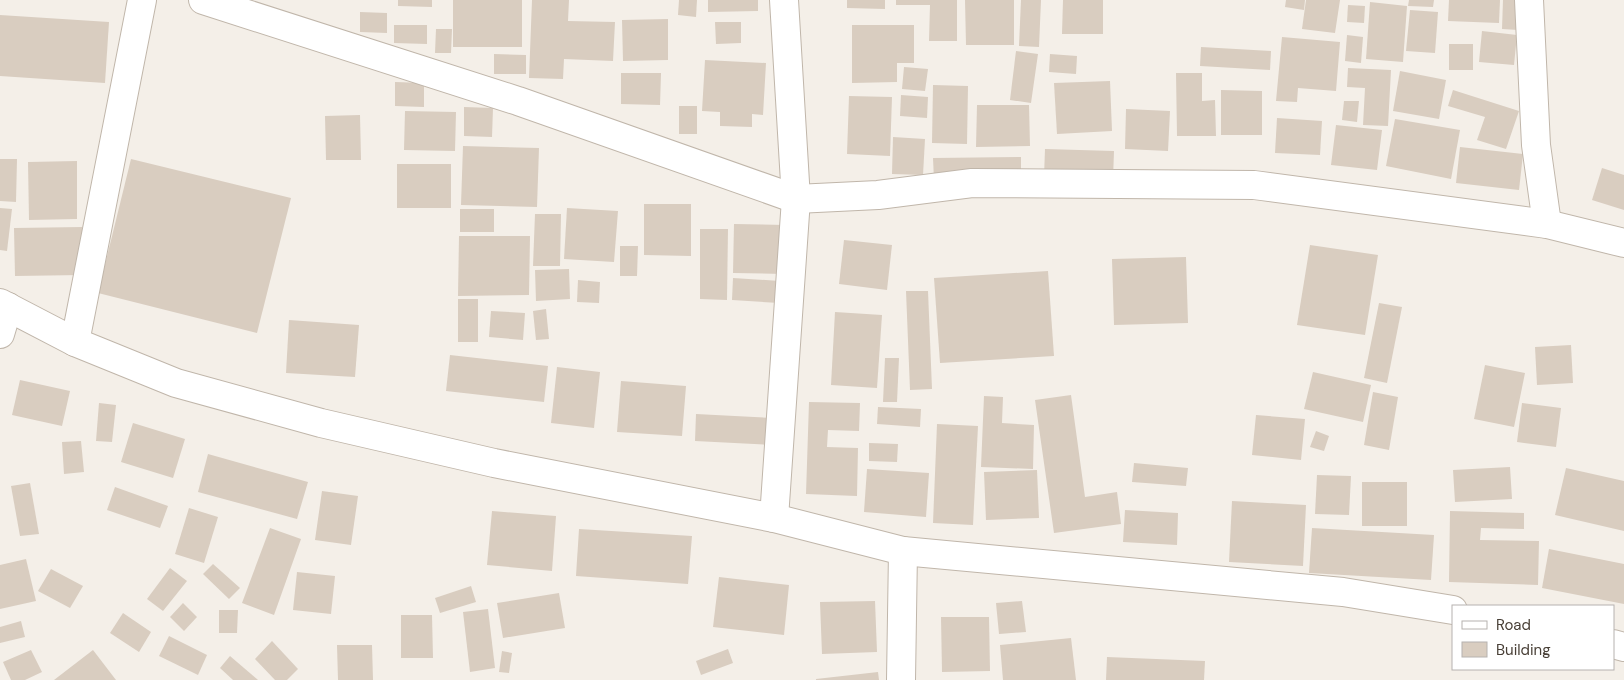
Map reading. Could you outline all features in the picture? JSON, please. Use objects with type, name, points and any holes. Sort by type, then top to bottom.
[{"type":"street","points":[[75,342],[142,0]]},
{"type":"street","points":[[203,0],[518,101],[796,200],[878,195],[972,184],[1254,185],[1548,224],[1624,243]]},
{"type":"street","points":[[774,518],[796,200],[784,0]]},
{"type":"street","points":[[1529,0],[1536,145],[1548,224]]},
{"type":"street","points":[[0,334],[4,305],[75,342],[176,383],[321,423],[494,463],[774,518],[903,551],[1343,592],[1452,610]]},
{"type":"street","points":[[901,680],[903,551]]},
{"type":"building","points":[[398,0],[432,0],[432,7],[398,6]]},
{"type":"building","points":[[453,0],[522,0],[522,47],[453,47]]},
{"type":"building","points":[[532,0],[569,0],[568,21],[615,22],[613,61],[564,59],[563,79],[529,78]]},
{"type":"building","points":[[679,0],[697,0],[696,17],[678,15]]},
{"type":"building","points":[[708,0],[758,0],[758,11],[708,12]]},
{"type":"building","points":[[847,0],[885,0],[885,9],[847,8]]},
{"type":"building","points":[[896,0],[957,0],[957,41],[929,41],[930,5],[896,5]]},
{"type":"building","points":[[965,0],[1014,0],[1014,45],[966,45]]},
{"type":"building","points":[[1021,0],[1041,0],[1039,47],[1019,46]]},
{"type":"building","points":[[1063,0],[1103,0],[1103,34],[1062,34]]},
{"type":"building","points":[[1286,0],[1305,0],[1304,10],[1285,7]]},
{"type":"building","points":[[1306,0],[1340,0],[1335,33],[1302,29]]},
{"type":"building","points":[[1409,0],[1434,0],[1433,7],[1408,6]]},
{"type":"building","points":[[1449,0],[1500,0],[1499,23],[1448,21]]},
{"type":"building","points":[[1503,0],[1520,0],[1518,30],[1502,29]]},
{"type":"building","points":[[1370,2],[1407,6],[1403,62],[1366,59]]},
{"type":"building","points":[[1348,5],[1365,6],[1364,23],[1347,22]]},
{"type":"building","points":[[1410,10],[1438,12],[1435,53],[1406,51]]},
{"type":"building","points":[[360,12],[387,13],[387,33],[360,32]]},
{"type":"building","points":[[0,15],[109,22],[105,83],[0,76]]},
{"type":"building","points":[[668,19],[668,60],[623,61],[622,20]]},
{"type":"building","points":[[715,22],[741,22],[741,43],[716,44]]},
{"type":"building","points":[[394,25],[427,25],[427,44],[394,43]]},
{"type":"building","points":[[852,25],[914,25],[914,63],[897,63],[897,82],[852,83]]},
{"type":"building","points":[[436,29],[452,29],[451,53],[435,53]]},
{"type":"building","points":[[1482,31],[1517,35],[1514,65],[1479,62]]},
{"type":"building","points":[[1347,35],[1363,37],[1361,63],[1345,61]]},
{"type":"building","points":[[1282,37],[1340,42],[1336,91],[1298,88],[1297,102],[1276,101]]},
{"type":"building","points":[[1449,44],[1473,44],[1473,70],[1449,70]]},
{"type":"building","points":[[1201,47],[1271,51],[1270,70],[1200,66]]},
{"type":"building","points":[[1016,51],[1038,54],[1031,103],[1010,100]]},
{"type":"building","points":[[494,54],[526,55],[526,74],[494,74]]},
{"type":"building","points":[[1050,54],[1077,56],[1076,74],[1049,72]]},
{"type":"building","points":[[705,60],[766,63],[763,115],[752,114],[752,127],[720,126],[720,112],[702,111]]},
{"type":"building","points":[[904,67],[928,69],[925,91],[902,89]]},
{"type":"building","points":[[1348,68],[1391,70],[1388,126],[1363,125],[1365,88],[1347,87]]},
{"type":"building","points":[[1400,71],[1446,80],[1439,119],[1393,111]]},
{"type":"building","points":[[621,73],[661,73],[660,105],[621,104]]},
{"type":"building","points":[[1176,73],[1202,73],[1202,101],[1215,100],[1216,136],[1177,136]]},
{"type":"building","points":[[1110,81],[1112,131],[1057,134],[1054,83]]},
{"type":"building","points":[[395,82],[424,83],[424,107],[395,106]]},
{"type":"building","points":[[933,85],[968,86],[967,144],[932,143]]},
{"type":"building","points":[[1221,90],[1262,91],[1262,135],[1221,135]]},
{"type":"building","points":[[1453,90],[1519,111],[1506,149],[1477,140],[1485,117],[1448,106]]},
{"type":"building","points":[[901,95],[928,97],[927,118],[900,116]]},
{"type":"building","points":[[849,96],[892,97],[890,156],[847,154]]},
{"type":"building","points":[[1344,101],[1359,101],[1357,122],[1342,120]]},
{"type":"building","points":[[977,105],[1029,105],[1030,146],[976,147]]},
{"type":"building","points":[[679,106],[697,106],[697,134],[679,134]]},
{"type":"building","points":[[464,107],[493,108],[492,137],[464,136]]},
{"type":"building","points":[[1126,109],[1170,111],[1168,151],[1125,149]]},
{"type":"building","points":[[405,111],[456,112],[455,151],[404,150]]},
{"type":"building","points":[[360,115],[361,160],[326,160],[325,116]]},
{"type":"building","points":[[1277,118],[1322,121],[1320,155],[1275,153]]},
{"type":"building","points":[[1395,119],[1460,130],[1451,179],[1386,166]]},
{"type":"building","points":[[1336,125],[1382,130],[1377,170],[1331,165]]},
{"type":"building","points":[[893,137],[925,139],[923,175],[892,174]]},
{"type":"building","points":[[463,146],[539,148],[537,207],[461,205]]},
{"type":"building","points":[[1460,147],[1523,154],[1519,190],[1456,183]]},
{"type":"building","points":[[1045,149],[1114,151],[1113,179],[1044,177]]},
{"type":"building","points":[[1021,157],[1021,180],[934,180],[933,158]]},
{"type":"building","points":[[0,159],[17,159],[16,202],[0,201]]},
{"type":"building","points":[[131,159],[291,198],[257,333],[98,293]]},
{"type":"building","points":[[77,161],[77,219],[29,220],[28,162]]},
{"type":"building","points":[[397,164],[451,164],[451,208],[397,208]]},
{"type":"building","points":[[1602,168],[1624,175],[1624,210],[1592,200]]},
{"type":"building","points":[[644,204],[691,204],[691,256],[644,255]]},
{"type":"building","points":[[0,208],[12,209],[7,251],[0,250]]},
{"type":"building","points":[[567,208],[618,211],[614,262],[564,259]]},
{"type":"building","points":[[460,209],[494,209],[494,232],[460,232]]},
{"type":"building","points":[[535,214],[561,214],[560,266],[533,266]]},
{"type":"building","points":[[734,224],[785,225],[784,274],[733,273]]},
{"type":"building","points":[[82,227],[82,275],[15,276],[14,228]]},
{"type":"building","points":[[700,229],[728,229],[727,300],[700,299]]},
{"type":"building","points":[[459,236],[530,236],[529,295],[458,296]]},
{"type":"building","points":[[844,240],[892,245],[887,290],[839,284]]},
{"type":"building","points":[[1310,245],[1378,255],[1365,335],[1297,325]]},
{"type":"building","points":[[620,246],[638,246],[637,276],[620,276]]},
{"type":"building","points":[[1186,257],[1188,323],[1114,325],[1112,259]]},
{"type":"building","points":[[569,269],[570,299],[536,301],[535,270]]},
{"type":"building","points":[[1048,271],[1054,356],[940,363],[934,278]]},
{"type":"building","points":[[733,278],[780,281],[779,303],[732,300]]},
{"type":"building","points":[[578,280],[600,282],[599,303],[577,302]]},
{"type":"building","points":[[906,291],[928,291],[932,389],[910,390]]},
{"type":"building","points":[[458,299],[478,299],[478,342],[458,342]]},
{"type":"building","points":[[1379,303],[1402,307],[1387,383],[1364,378]]},
{"type":"building","points":[[546,309],[549,339],[536,340],[533,311]]},
{"type":"building","points":[[491,311],[525,313],[523,340],[489,337]]},
{"type":"building","points":[[835,312],[882,315],[877,388],[831,385]]},
{"type":"building","points":[[289,320],[359,325],[355,377],[286,373]]},
{"type":"building","points":[[1571,345],[1573,383],[1537,385],[1535,347]]},
{"type":"building","points":[[450,355],[548,366],[544,402],[446,391]]},
{"type":"building","points":[[885,358],[899,358],[897,402],[883,402]]},
{"type":"building","points":[[1485,365],[1525,373],[1514,427],[1474,419]]},
{"type":"building","points":[[557,367],[600,372],[594,428],[551,423]]},
{"type":"building","points":[[1313,372],[1371,385],[1363,422],[1304,409]]},
{"type":"building","points":[[20,380],[70,391],[62,426],[12,415]]},
{"type":"building","points":[[621,381],[686,386],[682,436],[617,432]]},
{"type":"building","points":[[1373,392],[1398,397],[1389,450],[1364,445]]},
{"type":"building","points":[[1071,395],[1085,497],[1117,492],[1121,524],[1054,533],[1035,400]]},
{"type":"building","points":[[984,396],[1003,397],[1002,423],[1034,425],[1033,469],[981,467]]},
{"type":"building","points":[[809,402],[860,403],[859,431],[828,430],[827,447],[858,448],[857,496],[806,494]]},
{"type":"building","points":[[99,403],[116,405],[112,442],[96,441]]},
{"type":"building","points":[[1522,403],[1561,408],[1556,447],[1517,442]]},
{"type":"building","points":[[878,407],[921,409],[920,427],[877,424]]},
{"type":"building","points":[[696,414],[773,418],[772,445],[695,441]]},
{"type":"building","points":[[1256,415],[1305,419],[1301,460],[1252,455]]},
{"type":"building","points":[[133,423],[185,439],[173,478],[121,462]]},
{"type":"building","points":[[937,424],[978,426],[973,525],[933,523]]},
{"type":"building","points":[[1316,431],[1329,436],[1324,451],[1310,447]]},
{"type":"building","points":[[81,441],[84,472],[64,474],[62,442]]},
{"type":"building","points":[[869,443],[898,444],[897,462],[869,461]]},
{"type":"building","points":[[208,454],[308,482],[297,519],[198,492]]},
{"type":"building","points":[[1134,463],[1188,468],[1186,486],[1132,482]]},
{"type":"building","points":[[1510,467],[1512,499],[1455,502],[1453,470]]},
{"type":"building","points":[[1566,468],[1624,481],[1624,531],[1555,515]]},
{"type":"building","points":[[867,469],[929,473],[926,517],[864,512]]},
{"type":"building","points":[[1037,470],[1039,518],[986,520],[984,472]]},
{"type":"building","points":[[1317,475],[1351,476],[1349,515],[1315,514]]},
{"type":"building","points":[[1362,482],[1407,482],[1407,526],[1362,526]]},
{"type":"building","points":[[30,483],[39,534],[20,536],[11,486]]},
{"type":"building","points":[[115,487],[168,506],[160,528],[107,510]]},
{"type":"building","points":[[322,491],[358,496],[351,545],[315,540]]},
{"type":"building","points":[[1232,501],[1306,505],[1303,566],[1229,562]]},
{"type":"building","points":[[189,508],[218,517],[204,563],[175,554]]},
{"type":"building","points":[[1125,510],[1178,513],[1177,545],[1123,542]]},
{"type":"building","points":[[492,511],[556,516],[552,571],[487,565]]},
{"type":"building","points":[[1450,511],[1524,513],[1524,529],[1481,528],[1480,540],[1539,541],[1538,585],[1449,582]]},
{"type":"building","points":[[270,528],[301,539],[274,615],[242,603]]},
{"type":"building","points":[[1312,528],[1434,535],[1431,580],[1309,573]]},
{"type":"building","points":[[579,529],[692,536],[688,584],[576,576]]},
{"type":"building","points":[[1549,549],[1624,564],[1624,604],[1542,588]]},
{"type":"building","points":[[26,559],[36,601],[0,609],[0,565]]},
{"type":"building","points":[[213,564],[240,588],[229,599],[203,574]]},
{"type":"building","points":[[170,568],[187,581],[163,611],[147,599]]},
{"type":"building","points":[[51,569],[83,586],[70,608],[38,591]]},
{"type":"building","points":[[297,572],[335,576],[331,614],[293,610]]},
{"type":"building","points":[[719,577],[789,585],[784,635],[713,627]]},
{"type":"building","points":[[471,586],[476,602],[440,613],[435,598]]},
{"type":"building","points":[[559,593],[565,628],[503,638],[497,603]]},
{"type":"building","points":[[875,601],[877,652],[822,654],[820,602]]},
{"type":"building","points":[[1022,601],[1026,632],[999,634],[996,603]]},
{"type":"building","points":[[183,603],[197,617],[184,631],[170,617]]},
{"type":"building","points":[[488,609],[495,668],[470,672],[463,612]]},
{"type":"building","points":[[219,610],[238,610],[237,633],[219,633]]},
{"type":"building","points":[[123,613],[151,632],[139,652],[110,633]]},
{"type":"building","points":[[401,615],[432,615],[433,658],[401,658]]},
{"type":"building","points":[[941,617],[989,617],[990,671],[942,672]]},
{"type":"building","points":[[21,621],[25,637],[0,643],[0,627]]},
{"type":"building","points":[[169,636],[207,655],[198,675],[159,656]]},
{"type":"building","points":[[1071,638],[1076,680],[1003,680],[1000,645]]},
{"type":"building","points":[[272,641],[298,669],[287,680],[275,680],[255,659]]},
{"type":"building","points":[[337,645],[372,645],[373,680],[338,680]]},
{"type":"building","points":[[728,649],[733,663],[701,675],[696,661]]},
{"type":"building","points":[[31,650],[42,672],[25,680],[11,680],[3,662]]},
{"type":"building","points":[[93,650],[116,680],[54,680]]},
{"type":"building","points":[[502,651],[512,653],[509,673],[499,672]]},
{"type":"building","points":[[230,656],[258,680],[233,680],[220,668]]},
{"type":"building","points":[[1107,657],[1205,661],[1204,680],[1106,680]]},
{"type":"building","points":[[878,672],[879,680],[816,680],[816,679]]}]
